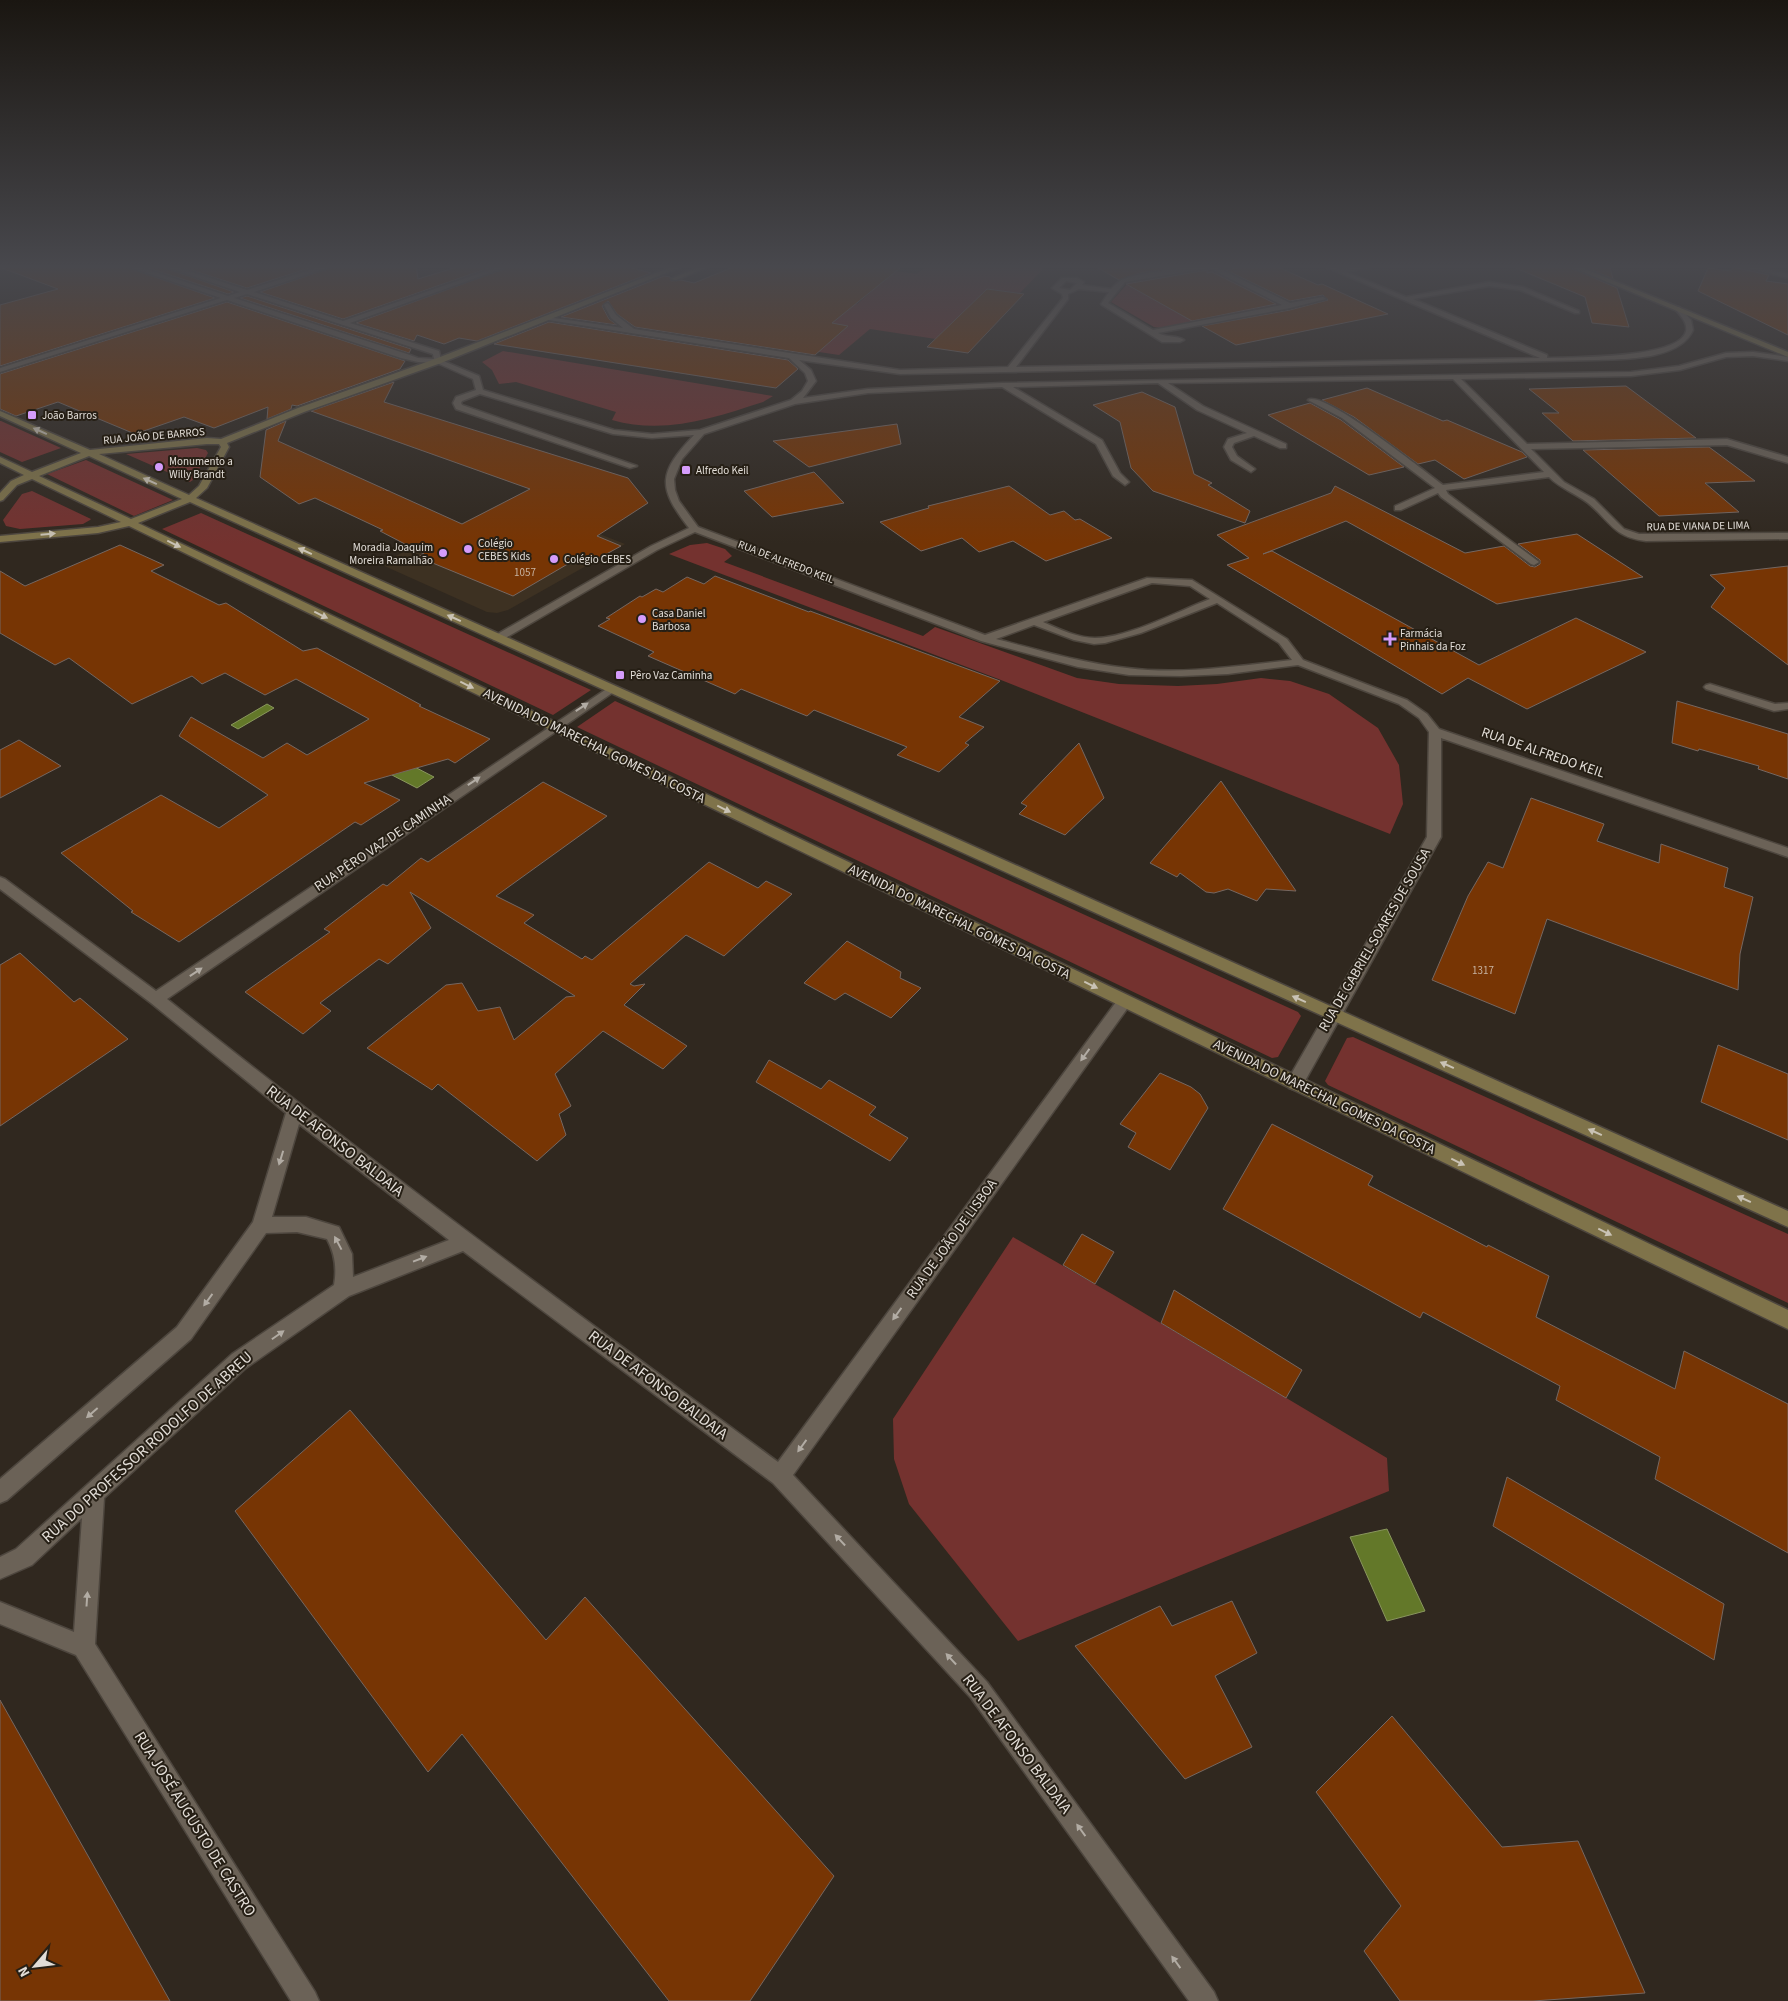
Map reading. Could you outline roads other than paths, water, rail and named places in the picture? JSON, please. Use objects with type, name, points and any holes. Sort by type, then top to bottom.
[{"type":"main road","name":"RUA JOÃO DE BARROS","points":[[89,453],[140,447],[222,442],[309,407],[447,357]]},
{"type":"main road","points":[[0,414],[1788,1219]]},
{"type":"main road","name":"RUA JOÃO DE BARROS","points":[[189,499],[206,484],[225,446],[222,442]]},
{"type":"main road","points":[[0,498],[14,483],[89,453]]},
{"type":"main road","name":"AVENIDA DO MARECHAL GOMES DA COSTA","points":[[0,460],[1788,1320]]},
{"type":"main road","points":[[0,540],[98,530],[130,523],[189,499]]},
{"type":"street","points":[[0,370],[40,357]]},
{"type":"street","points":[[409,357],[438,361],[476,378],[480,391]]},
{"type":"street","points":[[792,357],[808,372],[812,381],[806,392],[794,402]]},
{"type":"street","points":[[795,357],[900,372],[1594,357]]},
{"type":"street","points":[[1010,370],[1020,357]]},
{"type":"street","points":[[1545,357],[1566,365],[1574,371],[1572,375]]},
{"type":"street","points":[[633,466],[459,407],[457,403],[459,399],[480,391],[613,432],[652,436],[701,432],[794,402],[868,391],[1160,381],[1658,372],[1680,368],[1714,357]]},
{"type":"street","points":[[1772,357],[1788,359]]},
{"type":"street","points":[[868,391],[859,381],[872,369]]},
{"type":"street","name":"RUA DE VIANA DE LIMA","points":[[1455,377],[1561,484],[1591,501],[1615,527],[1637,537],[1788,536]]},
{"type":"street","points":[[1160,381],[1200,408],[1283,446]]},
{"type":"street","points":[[1002,385],[1099,442],[1116,474],[1125,482]]},
{"type":"street","points":[[1312,400],[1345,416],[1441,488],[1444,495],[1534,562]]},
{"type":"street","name":"RUA DE ALFREDO KEIL","points":[[701,432],[671,468],[668,485],[679,510],[695,529],[986,639],[1078,664],[1129,672],[1181,673],[1228,671],[1299,662],[1403,702],[1423,716],[1435,732],[1788,853]]},
{"type":"street","points":[[1251,469],[1234,458],[1228,446],[1231,441],[1255,433]]},
{"type":"street","points":[[1523,447],[1727,442],[1788,460]]},
{"type":"street","points":[[1398,508],[1441,488],[1551,474]]},
{"type":"street","points":[[498,638],[654,548],[695,529]]},
{"type":"street","points":[[986,639],[1151,580],[1192,583],[1283,641],[1299,662]]},
{"type":"street","points":[[1035,622],[1061,634],[1096,641],[1122,636],[1218,599]]},
{"type":"street","points":[[1710,687],[1774,708],[1788,706]]},
{"type":"street","name":"RUA PÊRO VAZ DE CAMINHA","points":[[156,999],[554,726],[611,689]]},
{"type":"street","name":"RUA DE GABRIEL SOARES DE SOUSA","points":[[1295,1083],[1434,837],[1435,732]]},
{"type":"street","name":"RUA DE AFONSO BALDAIA","points":[[0,882],[156,999],[295,1111],[465,1242],[780,1476],[979,1690],[1205,2001]]},
{"type":"street","name":"RUA DE JOÃO DE LISBOA","points":[[780,1476],[1124,1002]]},
{"type":"street","points":[[0,1493],[184,1334],[261,1226],[295,1111]]},
{"type":"street","points":[[261,1226],[299,1222],[333,1232],[346,1259],[346,1274],[342,1290]]},
{"type":"street","name":"RUA DO PROFESSOR RODOLFO DE ABREU","points":[[0,1568],[24,1557],[240,1361],[342,1290],[465,1242]]},
{"type":"street","points":[[0,1613],[84,1647],[94,1495]]},
{"type":"street","name":"RUA JOSÉ AUGUSTO DE CASTRO","points":[[84,1647],[306,2001]]},
{"type":"place","name":"João Barros","points":[[32,415]]},
{"type":"place","name":"Monumento a Willy Brandt","points":[[159,467]]},
{"type":"place","name":"Alfredo Keil","points":[[686,470]]},
{"type":"place","name":"Colégio CEBES Kids","points":[[468,549]]},
{"type":"place","name":"Moradia Joaquim Moreira Ramalhão","points":[[443,553]]},
{"type":"place","name":"Colégio CEBES","points":[[554,559]]},
{"type":"place","name":"Casa Daniel Barbosa","points":[[642,619]]},
{"type":"place","name":"Farmácia Pinhais da Foz","points":[[1390,639]]},
{"type":"place","name":"Pêro Vaz Caminha","points":[[620,675]]}]
